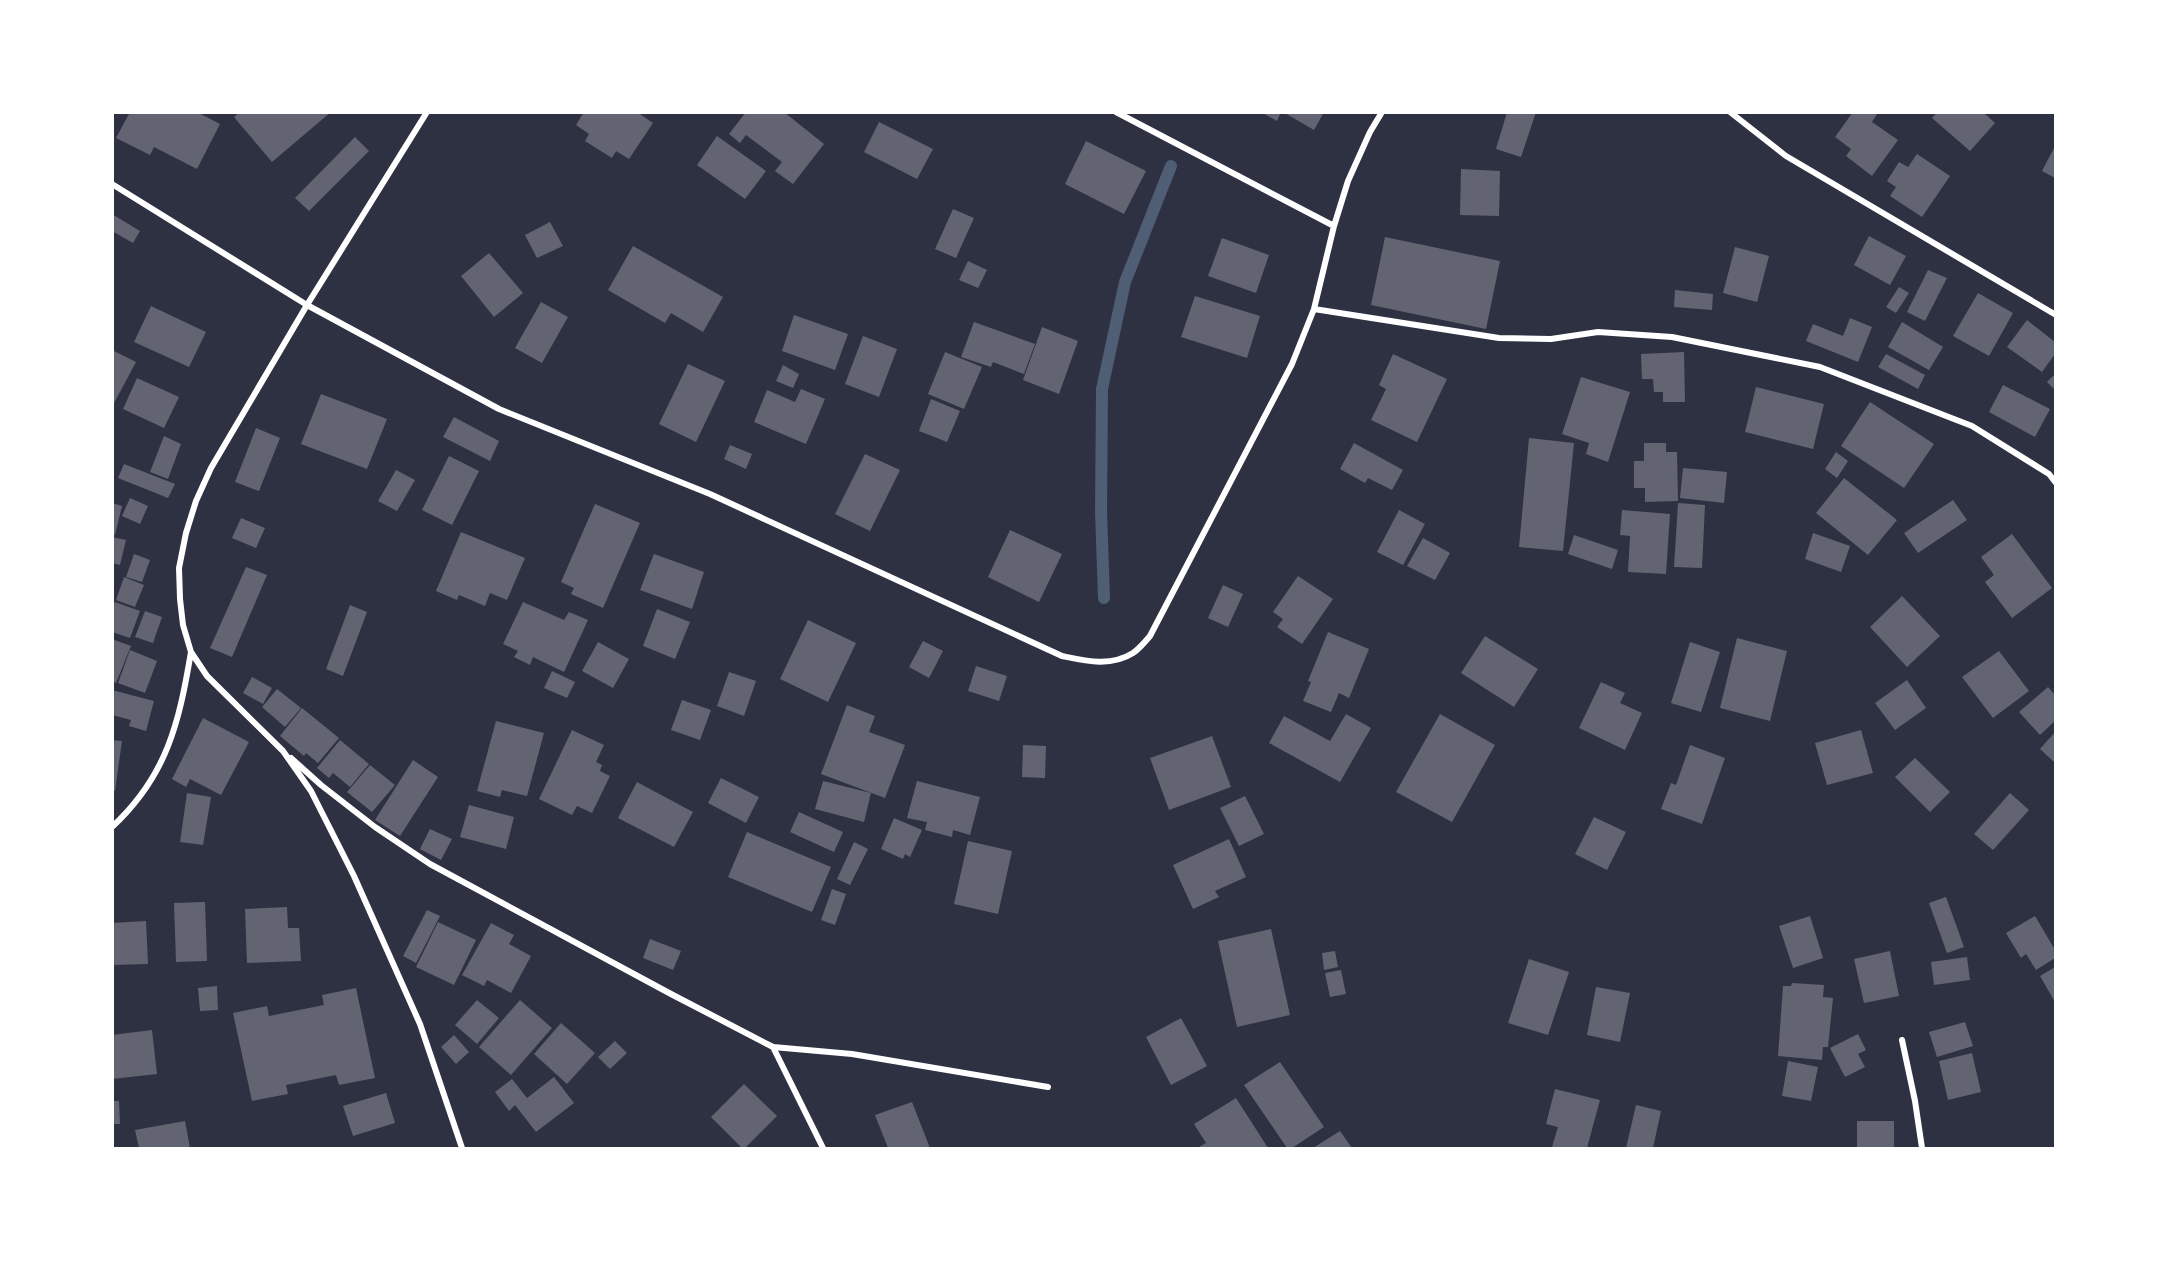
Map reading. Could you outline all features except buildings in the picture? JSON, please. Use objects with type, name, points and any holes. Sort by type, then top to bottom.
[{"type":"street","points":[[427,112],[307,305],[211,468],[186,533],[180,568],[183,625],[191,652],[207,676],[283,751],[321,785],[375,827],[430,864],[773,1047],[852,1054],[1048,1087]]},
{"type":"street","points":[[1116,112],[1334,226]]},
{"type":"street","points":[[112,184],[307,305],[500,409],[710,494],[1062,656],[1089,662],[1112,662],[1133,653],[1150,636],[1263,424],[1292,364],[1314,309],[1334,226],[1348,181],[1370,132],[1382,112]]},
{"type":"street","points":[[1730,112],[1786,156],[2055,315]]},
{"type":"street","points":[[1314,309],[1499,338],[1551,339],[1598,332],[1672,337],[1820,367],[1972,426],[2052,472],[2055,483]]},
{"type":"street","points":[[112,827],[129,812],[156,775],[171,743],[182,706],[191,652]]},
{"type":"street","points":[[283,751],[311,791],[359,886],[420,1024],[462,1149]]},
{"type":"street","points":[[1902,1040],[1922,1149]]},
{"type":"street","points":[[773,1047],[823,1149]]},
{"type":"waterway","points":[[1104,598],[1101,512],[1102,389],[1125,282],[1171,166]]}]
